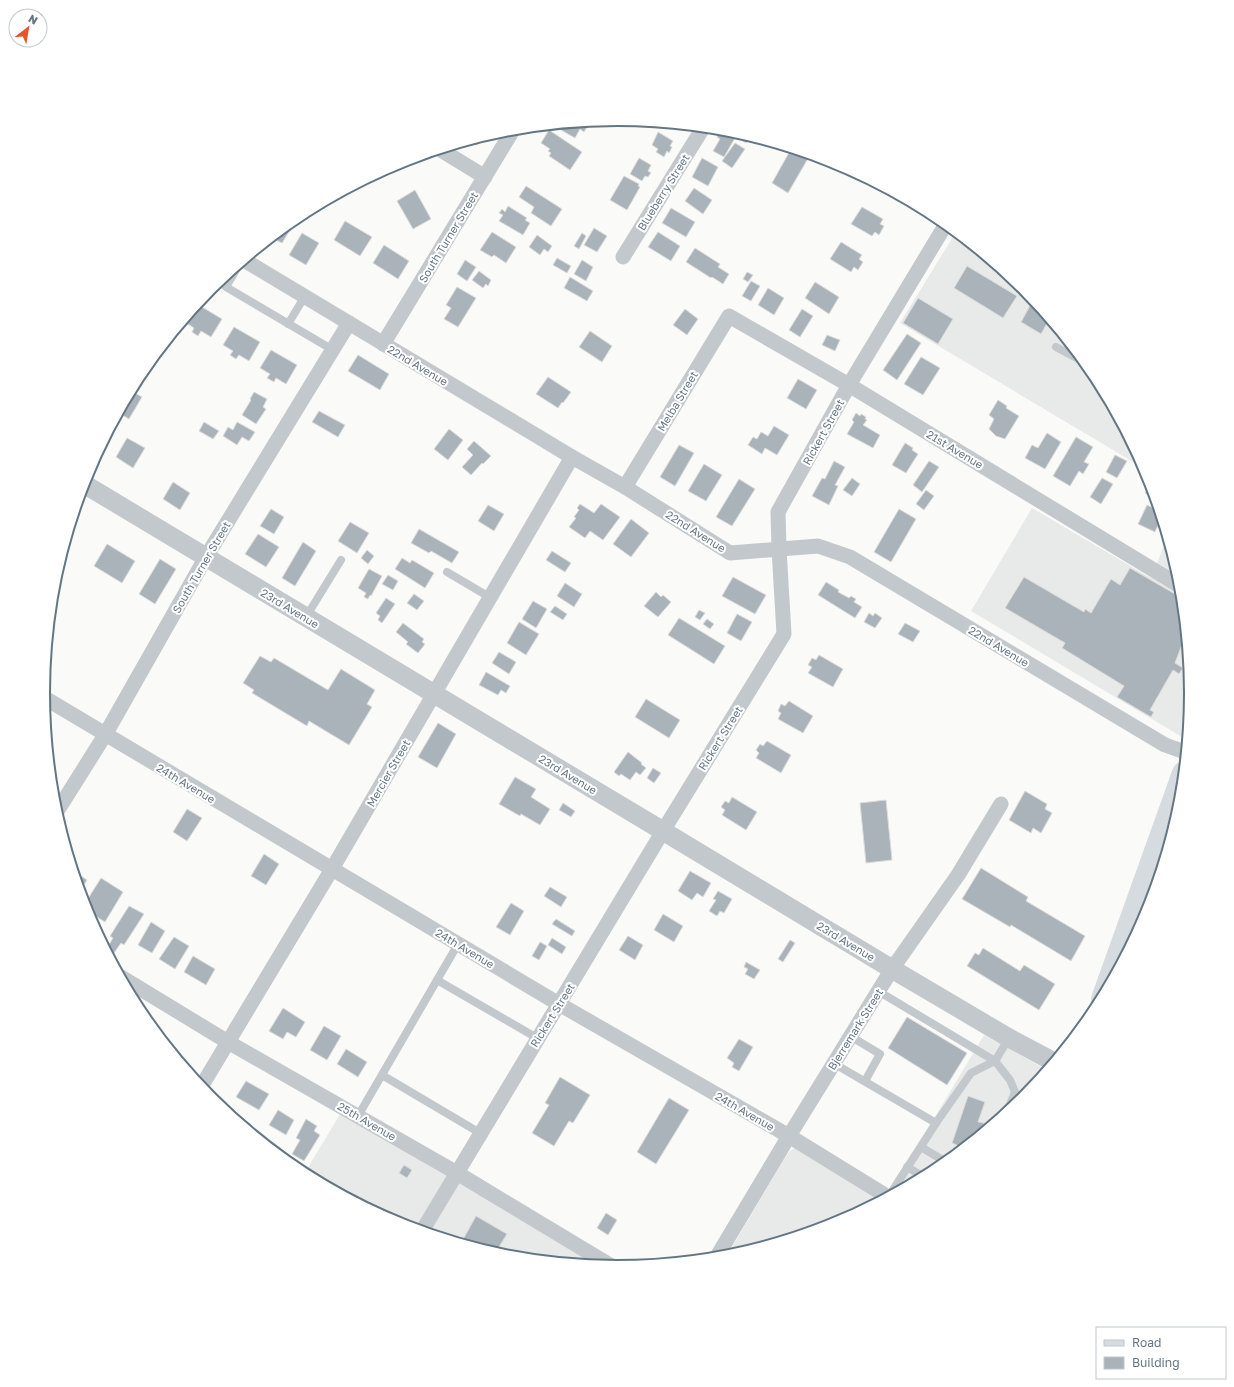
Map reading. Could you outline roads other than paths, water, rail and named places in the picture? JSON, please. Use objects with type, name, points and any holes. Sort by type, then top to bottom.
[{"type":"main road","points":[[1118,959],[1169,823]]},
{"type":"street","name":"Blueberry Street","points":[[623,257],[700,132]]},
{"type":"street","name":"South Turner Street","points":[[383,344],[509,136]]},
{"type":"street","points":[[447,153],[485,177]]},
{"type":"street","name":"Rickert Street","points":[[425,1226],[537,1038],[784,634],[778,512],[849,385],[943,230]]},
{"type":"street","name":"22nd Avenue","points":[[248,263],[572,457],[625,487],[730,553],[818,546],[850,557],[1165,745],[1181,751]]},
{"type":"street","name":"21st Avenue","points":[[729,316],[849,385],[1173,582]]},
{"type":"street","name":"Melba Street","points":[[625,487],[729,316]]},
{"type":"street","name":"South Turner Street","points":[[61,805],[105,735],[206,557],[349,323]]},
{"type":"street","name":"Mercier Street","points":[[204,1081],[332,869],[572,457]]},
{"type":"street","name":"23rd Avenue","points":[[89,487],[892,969],[1009,1038],[1049,1060]]},
{"type":"street","name":"24th Avenue","points":[[50,701],[559,1004],[789,1136],[884,1193]]},
{"type":"street","name":"Bjerremark Street","points":[[720,1251],[878,991],[958,875],[1001,804]]},
{"type":"street","name":"25th Avenue","points":[[129,982],[228,1042],[457,1173],[601,1260]]},
{"type":"lane","points":[[231,279],[226,287],[333,350]]},
{"type":"lane","points":[[288,324],[305,296]]},
{"type":"lane","points":[[1056,346],[1072,355]]},
{"type":"lane","points":[[306,617],[341,560]]},
{"type":"lane","points":[[447,572],[490,598]]},
{"type":"lane","points":[[358,1116],[458,944]]},
{"type":"lane","points":[[437,980],[537,1038]]},
{"type":"lane","points":[[878,991],[995,1061],[1010,1080],[1015,1092],[1012,1100]]},
{"type":"lane","points":[[850,1036],[880,1054],[865,1082]]},
{"type":"lane","points":[[894,1188],[936,1123],[971,1073],[995,1061],[1009,1038]]},
{"type":"lane","points":[[833,1064],[936,1123]]},
{"type":"lane","points":[[382,1075],[480,1133]]},
{"type":"lane","points":[[921,1147],[941,1159]]},
{"type":"lane","points":[[907,1167],[918,1174]]}]
